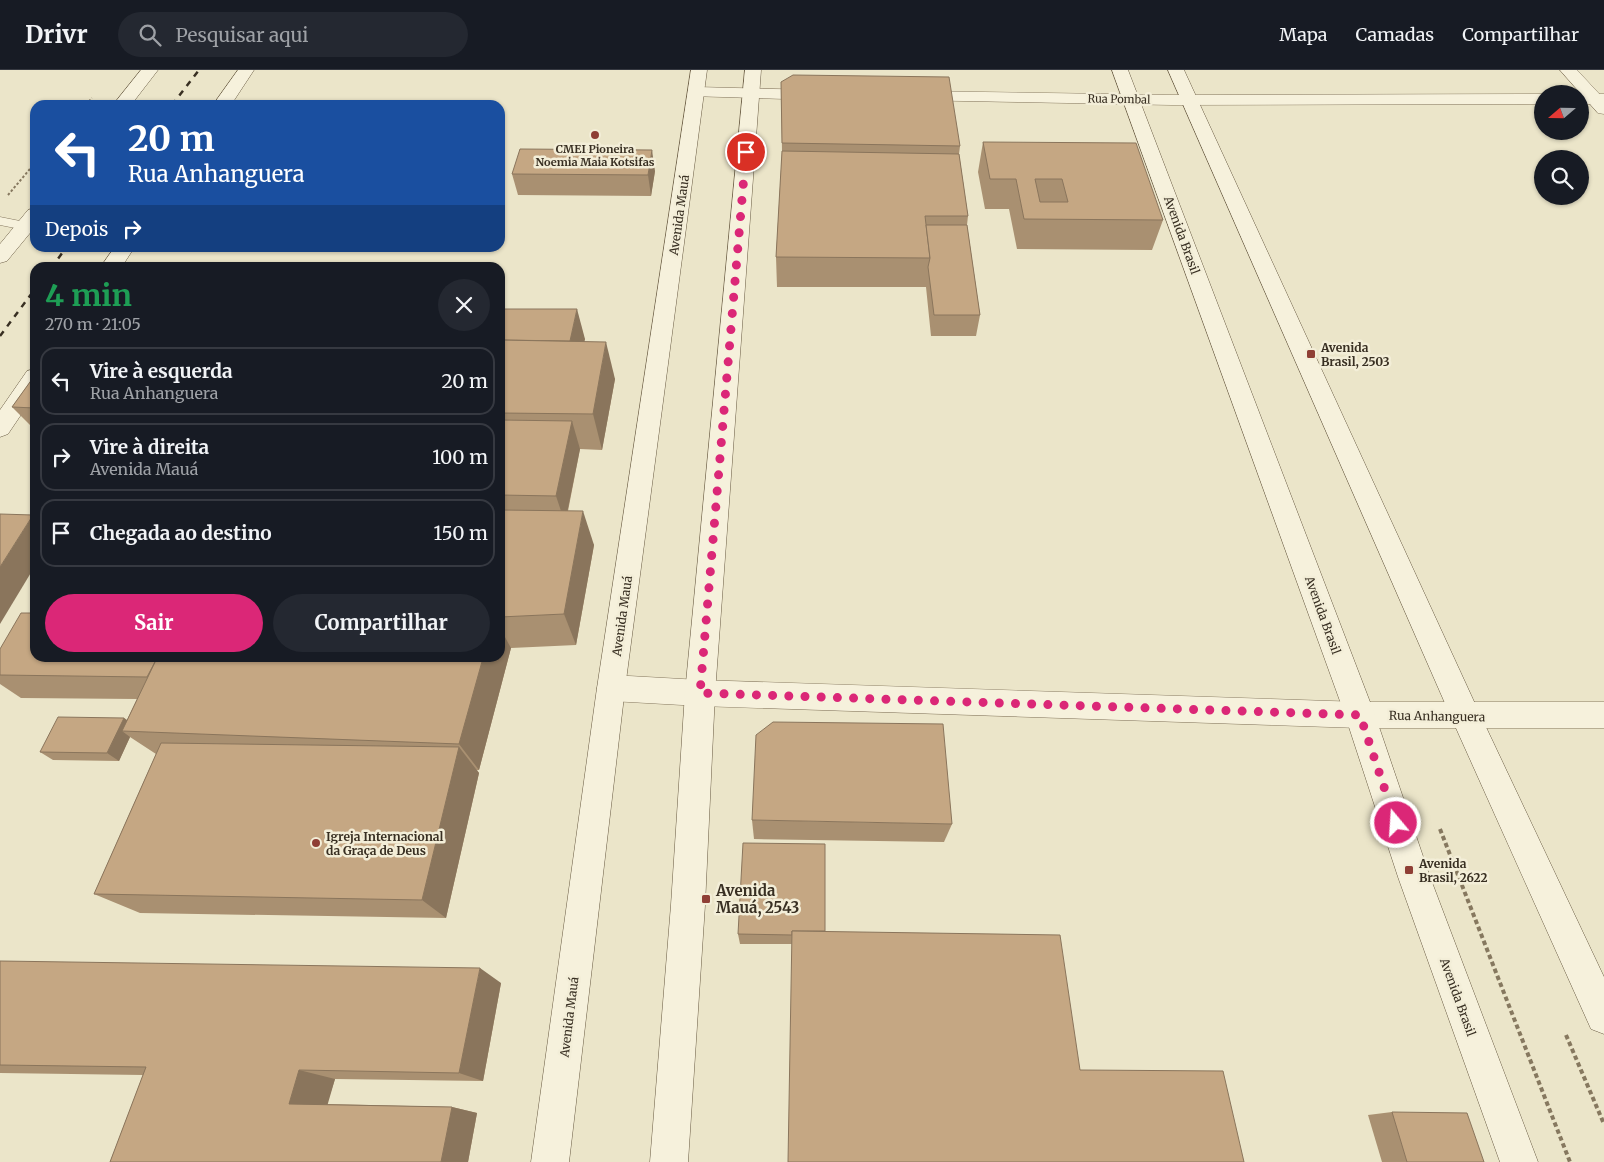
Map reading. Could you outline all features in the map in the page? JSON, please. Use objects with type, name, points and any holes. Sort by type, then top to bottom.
[{"type":"main road","points":[[126,100],[150,70]]},
{"type":"main road","points":[[225,100],[246,70]]},
{"type":"main road","name":"Avenida Brasil","points":[[1120,70],[1360,715],[1414,877],[1519,1162]]},
{"type":"main road","points":[[1176,70],[1466,716],[1604,1016]]},
{"type":"main road","points":[[1568,70],[1596,101]]},
{"type":"main road","points":[[698,81],[752,82],[831,95]]},
{"type":"main road","name":"Avenida Mauá","points":[[550,1162],[611,688],[698,81]]},
{"type":"main road","points":[[669,1162],[688,905],[700,693],[752,82]]},
{"type":"main road","name":"Rua Pombal","points":[[901,96],[1189,100],[1534,99]]},
{"type":"main road","points":[[0,257],[30,220]]},
{"type":"main road","points":[[0,428],[30,384]]},
{"type":"main road","name":"Rua Anhanguera","points":[[611,688],[700,693],[1360,715],[1604,716]]},
{"type":"lane","points":[[0,221],[30,220]]},
{"type":"path","points":[[6,197],[30,169]]},
{"type":"building","points":[[793,75],[949,77],[960,146],[782,143],[781,82]]},
{"type":"building","points":[[983,142],[1136,143],[1163,220],[1024,219],[1016,179],[990,179]],"holes":[[[1035,179],[1062,179],[1068,202],[1040,202]]]},
{"type":"building","points":[[520,149],[652,150],[648,175],[512,174]]},
{"type":"building","points":[[782,151],[959,154],[968,216],[925,216],[930,258],[776,257]]},
{"type":"building","points":[[926,225],[967,225],[980,315],[934,315],[928,267],[930,258]]},
{"type":"building","points":[[505,309],[577,309],[570,341],[505,340]]},
{"type":"building","points":[[505,340],[606,342],[593,414],[505,413]]},
{"type":"building","points":[[30,382],[30,408],[12,407]]},
{"type":"building","points":[[505,420],[572,421],[556,496],[505,495]]},
{"type":"building","points":[[505,510],[583,511],[564,614],[505,617]]},
{"type":"building","points":[[0,514],[30,515],[30,520],[0,567]]},
{"type":"building","points":[[21,613],[30,613],[30,662],[155,662],[147,677],[0,675],[0,649]]},
{"type":"building","points":[[155,662],[482,662],[459,744],[122,731]]},
{"type":"building","points":[[58,717],[124,718],[107,753],[40,752]]},
{"type":"building","points":[[773,722],[943,724],[952,824],[752,820],[756,735]]},
{"type":"building","name":"Igreja Internacional da Graça de Deus","points":[[161,743],[459,747],[422,900],[94,894]]},
{"type":"building","points":[[743,843],[825,844],[825,931],[792,931],[792,935],[738,934]]},
{"type":"building","points":[[792,931],[1060,935],[1080,1070],[1223,1071],[1244,1162],[788,1162]]},
{"type":"building","points":[[0,961],[480,968],[459,1073],[299,1070],[289,1104],[452,1107],[441,1162],[110,1162],[146,1067],[0,1065]]},
{"type":"building","points":[[1392,1112],[1467,1113],[1484,1162],[1407,1162]]},
{"type":"railway","points":[[176,100],[199,70]]},
{"type":"railway","points":[[56,262],[63,252]]},
{"type":"railway","points":[[0,336],[30,296]]},
{"type":"place","name":"CMEI Pioneira Noemia Maia Kotsifas","points":[[595,135]]},
{"type":"place","name":"Avenida Brasil, 2503","points":[[1311,354]]},
{"type":"place","name":"Igreja Internacional da Graça de Deus","points":[[316,843]]},
{"type":"place","name":"Avenida Brasil, 2622","points":[[1409,870]]},
{"type":"place","name":"Avenida Mauá, 2543","points":[[706,899]]},
{"type":"route","points":[[746,152],[700,693],[1360,715],[1396,823]]}]
